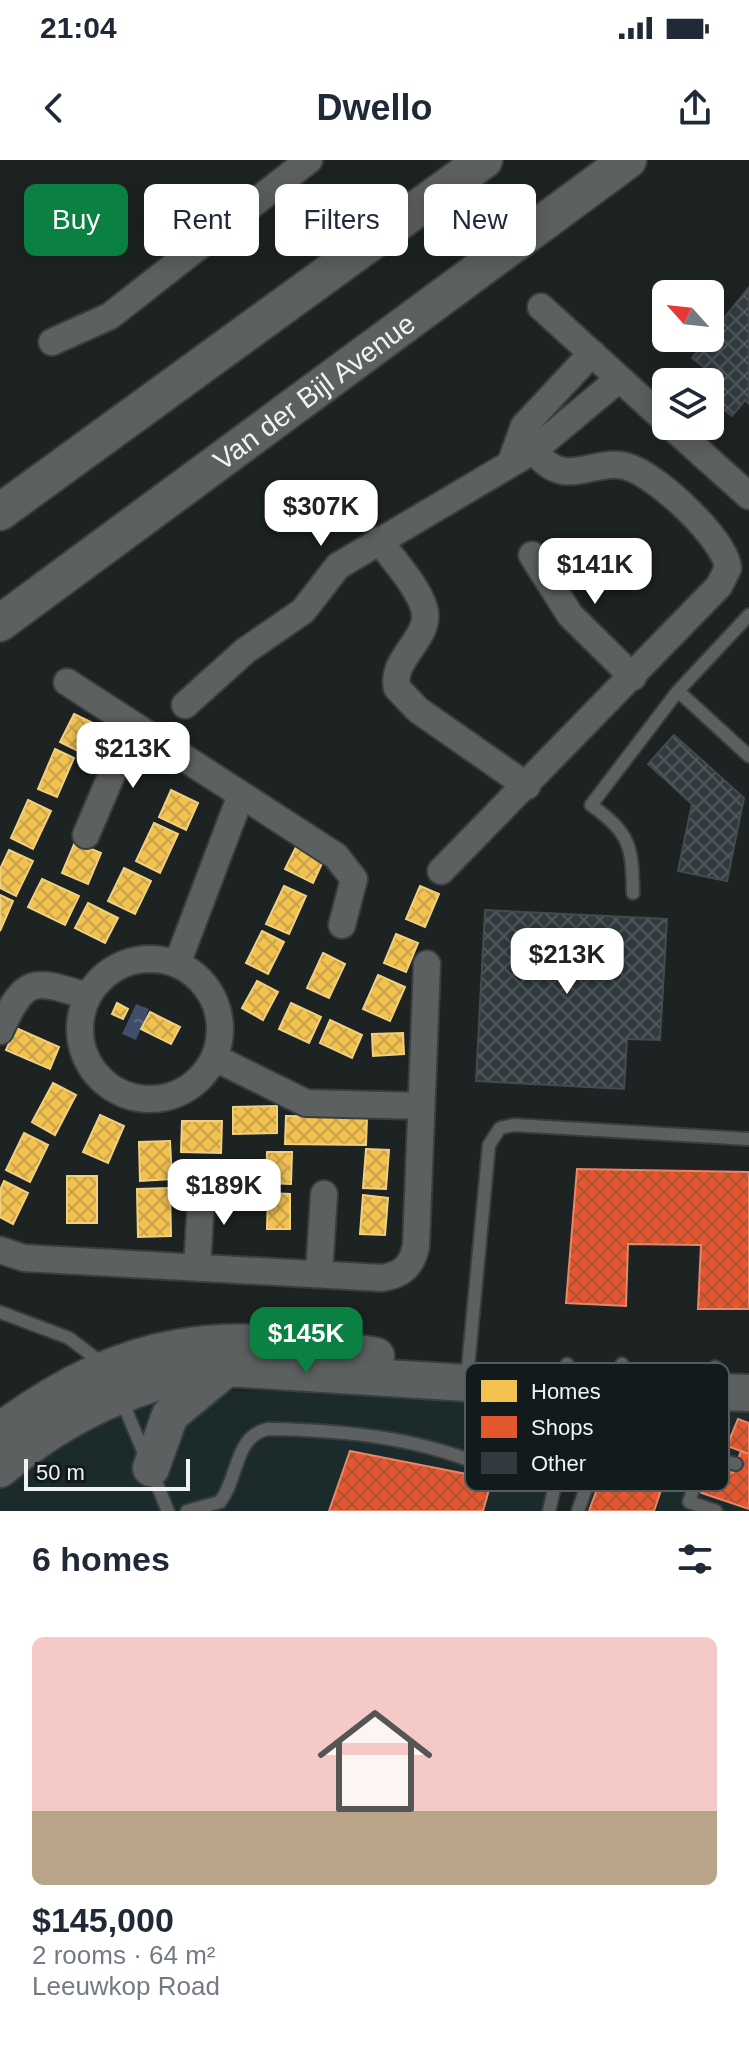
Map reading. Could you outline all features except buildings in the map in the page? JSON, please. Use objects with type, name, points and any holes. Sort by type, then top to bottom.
[{"type":"street","points":[[52,342],[110,316],[309,160]]},
{"type":"street","points":[[0,512],[484,160]]},
{"type":"street","name":"Van der Bijl Avenue","points":[[0,623],[628,160]]},
{"type":"street","points":[[541,307],[652,408]]},
{"type":"street","points":[[522,456],[524,426],[595,356]]},
{"type":"street","points":[[185,705],[245,651],[303,611],[338,566],[522,456],[619,379]]},
{"type":"street","points":[[687,440],[749,496]]},
{"type":"street","points":[[441,871],[633,677],[726,577],[727,560],[717,541],[644,474],[620,465],[567,473],[522,456]]},
{"type":"street","points":[[379,540],[425,609],[423,625],[396,671],[395,678],[402,697],[527,786]]},
{"type":"street","points":[[532,555],[570,615],[633,677]]},
{"type":"street","points":[[67,682],[336,856],[351,871],[354,888],[342,925]]},
{"type":"street","points":[[86,835],[133,725]]},
{"type":"street","points":[[177,964],[241,795]]},
{"type":"street","points":[[157,959],[177,964],[193,973],[216,1003],[220,1040],[215,1058],[202,1077],[185,1091],[163,1099],[141,1099],[119,1093],[101,1080],[87,1062],[80,1041],[80,1018],[87,996],[116,967],[136,960],[157,959]]},
{"type":"street","points":[[0,1250],[24,1258],[319,1274],[397,1275],[414,1258],[427,964]]},
{"type":"street","points":[[0,1031],[15,998],[34,985],[58,987],[87,996]]},
{"type":"street","points":[[215,1058],[306,1103],[420,1106]]},
{"type":"street","points":[[197,1268],[202,1183]]},
{"type":"street","points":[[319,1274],[324,1194]]},
{"type":"street","points":[[0,1469],[151,1353],[235,1342],[315,1345],[465,1373]]},
{"type":"street","points":[[0,1431],[112,1380],[226,1368],[465,1374]]},
{"type":"street","points":[[151,1468],[170,1415],[226,1368]]},
{"type":"lane","points":[[633,893],[630,845],[616,823],[591,805],[678,691],[749,615]]},
{"type":"lane","points":[[678,691],[749,756]]},
{"type":"lane","points":[[469,1363],[489,1145],[500,1128],[514,1125],[749,1139]]},
{"type":"lane","points":[[0,1312],[69,1338],[112,1380],[168,1511]]},
{"type":"lane","points":[[187,1511],[220,1502],[232,1483],[243,1446],[256,1432],[268,1429],[372,1434],[432,1448],[465,1460]]},
{"type":"lane","points":[[729,1462],[736,1464]]},
{"type":"lane","points":[[549,1511],[554,1491]]},
{"type":"lane","points":[[578,1511],[584,1491]]},
{"type":"lane","points":[[693,1491],[689,1502],[716,1511]]},
{"type":"shaded area","points":[[465,1384],[465,1491],[561,1491],[554,1511],[0,1511],[0,1490],[74,1434],[158,1394]]},
{"type":"shaded area","points":[[729,1402],[749,1402],[749,1511],[577,1511],[587,1491],[729,1491]]},
{"type":"water","points":[[136,1004],[149,1009],[136,1040],[122,1034]]}]
